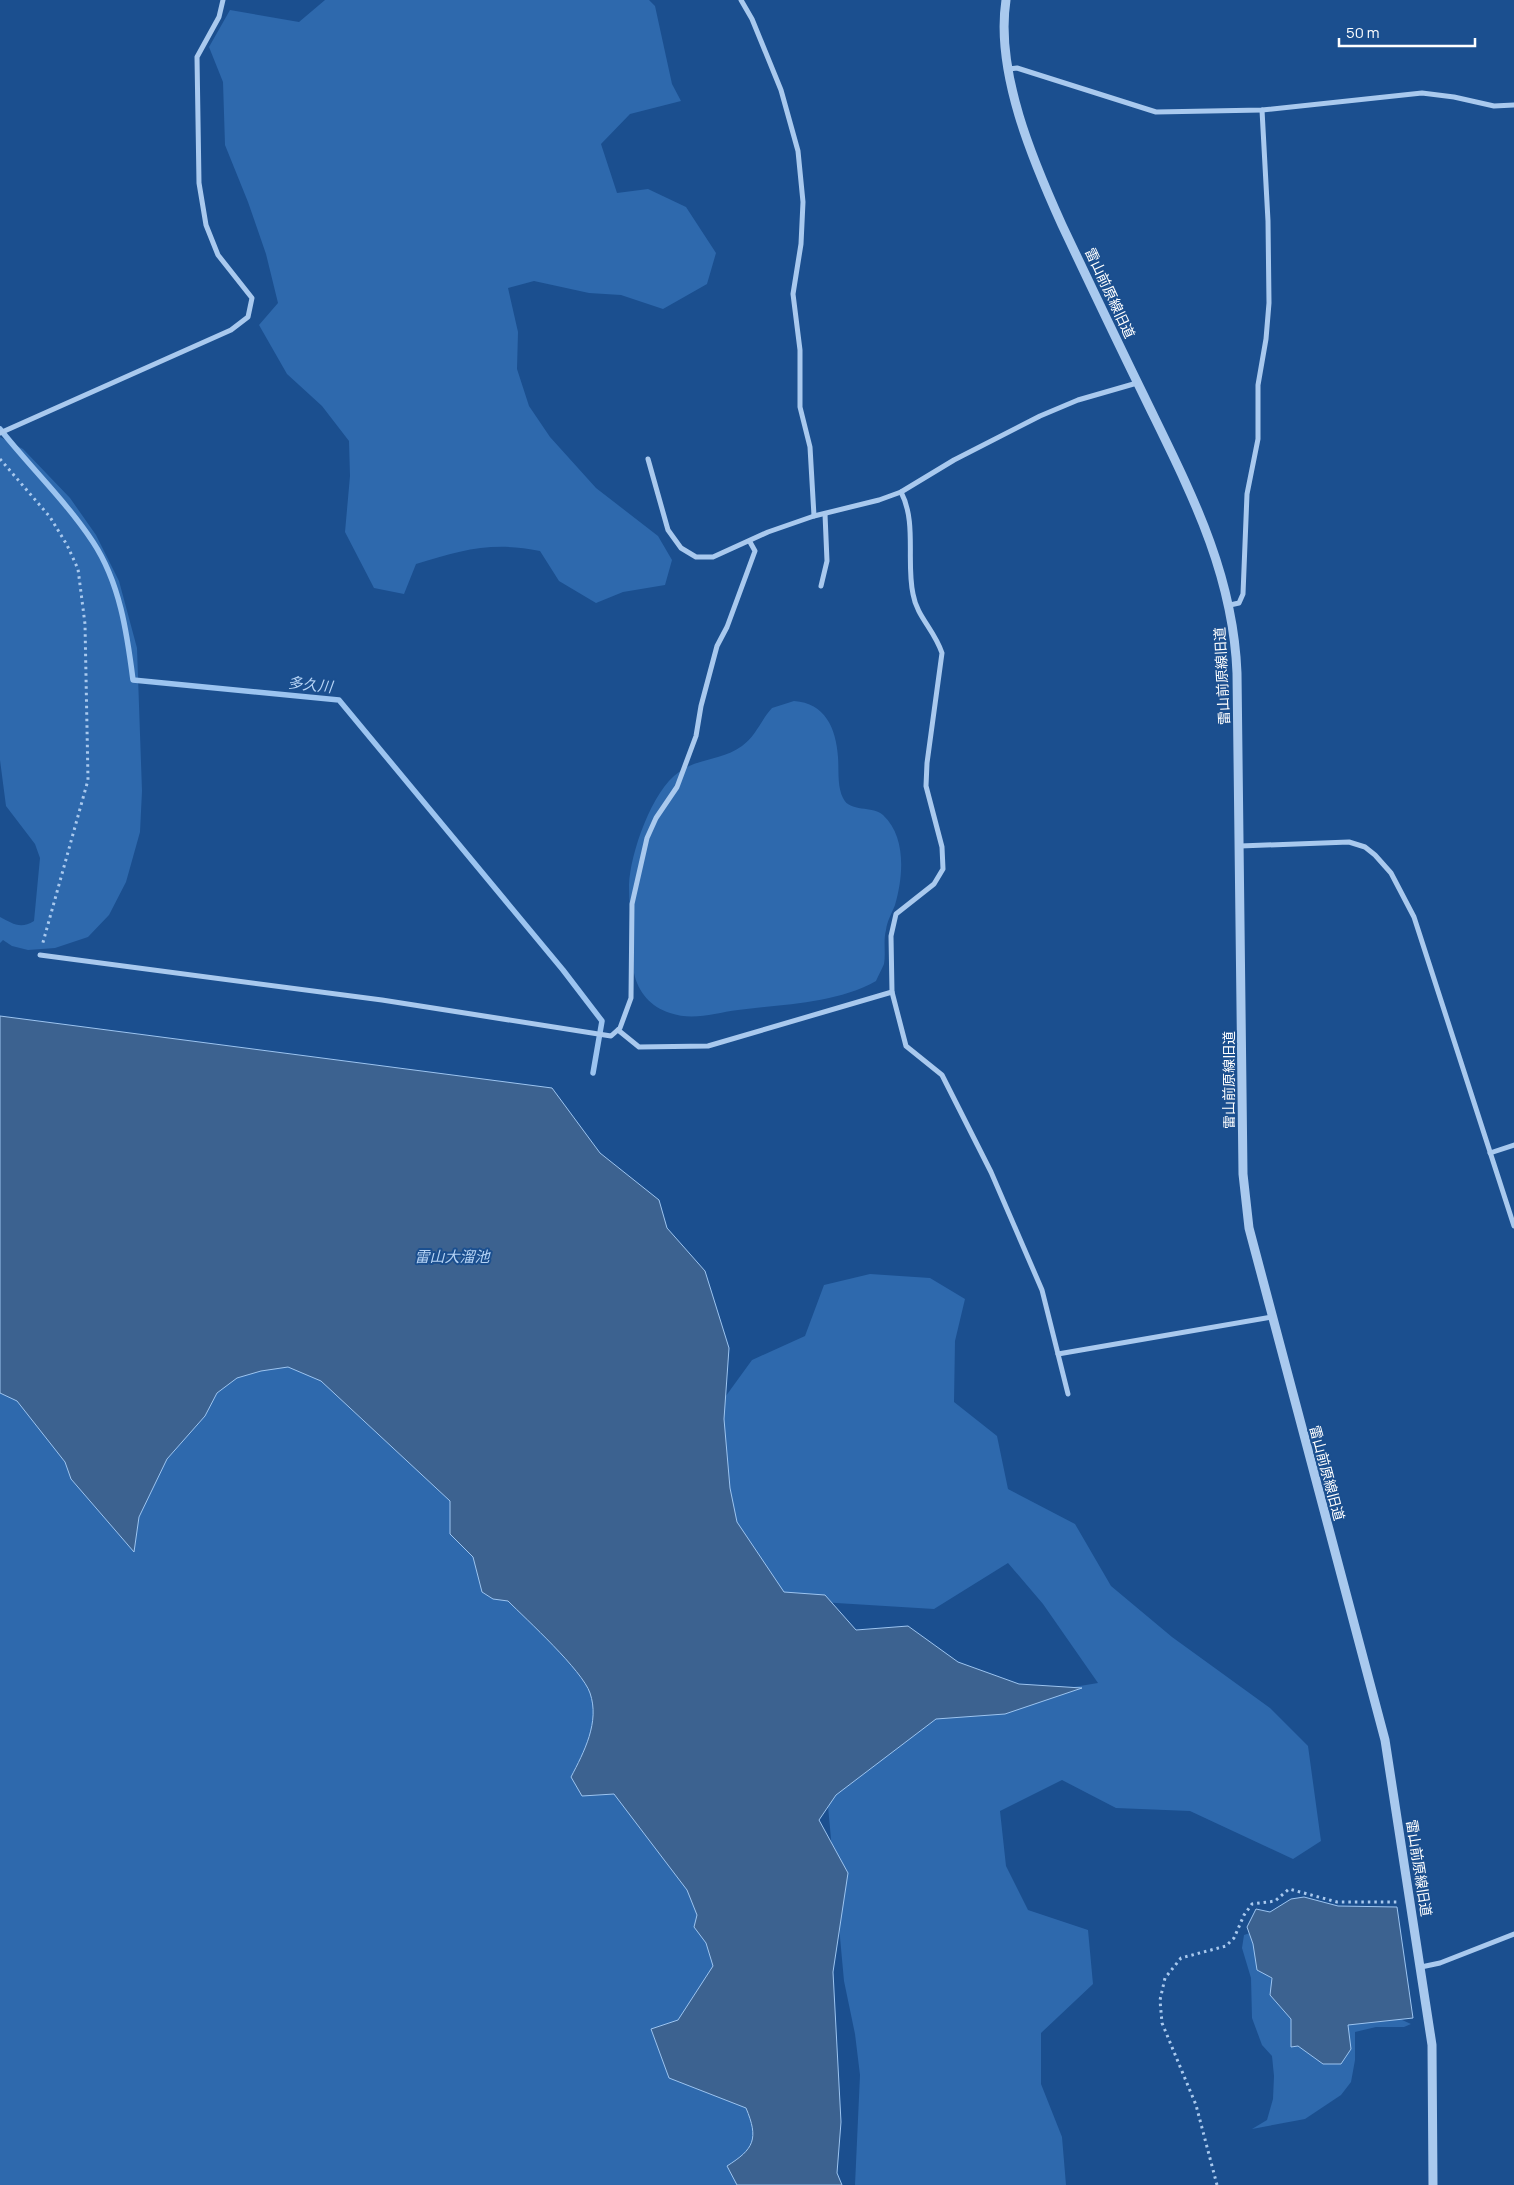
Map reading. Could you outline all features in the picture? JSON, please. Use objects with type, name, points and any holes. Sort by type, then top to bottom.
[{"type":"street","points":[[0,434],[231,330],[248,317],[252,298],[218,255],[206,225],[199,183],[197,57],[219,17],[223,0]]},
{"type":"street","points":[[741,0],[752,19],[781,90],[798,151],[803,202],[801,244],[793,294],[800,350],[800,407],[810,447],[814,516]]},
{"type":"street","name":"雷山前原線旧道","points":[[1006,0],[1004,38],[1009,69],[1023,128],[1037,169],[1200,513],[1213,547],[1230,605],[1236,652],[1243,1174],[1249,1228],[1385,1740],[1432,2045],[1433,2185]]},
{"type":"street","points":[[1009,69],[1017,68],[1156,112],[1262,110],[1422,93],[1454,96],[1494,106],[1514,105]]},
{"type":"street","points":[[1230,605],[1239,604],[1243,594],[1247,494],[1258,439],[1258,385],[1266,339],[1269,303],[1268,221],[1262,110]]},
{"type":"street","points":[[648,459],[668,530],[681,548],[696,556],[713,556],[750,542],[768,532],[814,516],[879,500],[901,492],[954,460],[1040,416],[1078,400],[1137,383]]},
{"type":"street","points":[[901,492],[905,500],[913,593],[917,610],[936,636],[942,652],[927,763],[926,786],[942,847],[942,868],[934,884],[896,914],[891,936],[892,992],[906,1046],[942,1075],[992,1172],[1042,1290],[1068,1394]]},
{"type":"street","points":[[821,586],[827,561],[825,514]]},
{"type":"street","points":[[40,955],[70,961],[382,1000],[612,1036],[618,1030],[627,1014],[631,998],[632,904],[638,867],[647,838],[656,818],[677,787],[696,736],[701,706],[717,646],[727,627],[755,552],[750,542]]},
{"type":"street","points":[[1240,846],[1349,842],[1365,847],[1391,873],[1414,917],[1514,1226]]},
{"type":"street","points":[[618,1030],[639,1047],[708,1046],[892,992]]},
{"type":"street","points":[[1490,1152],[1514,1145]]},
{"type":"street","points":[[1058,1354],[1272,1317]]},
{"type":"street","points":[[1421,1967],[1440,1963],[1514,1934]]},
{"type":"path","points":[[0,459],[50,517],[68,545],[78,569],[85,624],[88,780],[40,955]]},
{"type":"path","points":[[1217,2185],[1196,2105],[1162,2023],[1160,2000],[1165,1978],[1181,1958],[1226,1946],[1234,1938],[1244,1915],[1252,1904],[1275,1901],[1289,1889],[1337,1902],[1410,1903]]},
{"type":"shaded area","points":[[325,0],[649,0],[655,6],[672,84],[681,101],[630,114],[601,144],[617,193],[648,189],[686,207],[716,253],[707,284],[663,309],[621,295],[589,293],[534,281],[508,288],[518,332],[517,369],[529,406],[550,437],[596,488],[658,536],[672,560],[665,585],[623,592],[596,603],[559,581],[540,551],[523,548],[492,547],[463,551],[416,564],[404,594],[374,588],[345,532],[350,476],[349,441],[322,406],[287,374],[259,325],[278,303],[266,254],[225,145],[223,82],[209,47],[230,10],[299,22]]},
{"type":"shaded area","points":[[0,437],[23,449],[70,498],[96,535],[119,581],[137,648],[142,791],[140,832],[126,882],[109,915],[88,937],[55,948],[28,950],[12,946],[3,940],[0,943],[0,917],[20,925],[29,924],[34,921],[40,858],[35,844],[6,806],[0,760]]},
{"type":"shaded area","points":[[794,701],[814,707],[827,719],[835,736],[840,788],[846,803],[851,806],[873,810],[883,815],[891,824],[896,835],[901,858],[900,883],[895,905],[887,923],[884,964],[876,981],[860,989],[826,999],[696,1016],[670,1013],[657,1007],[646,998],[634,973],[629,885],[633,857],[644,824],[660,793],[679,772],[694,764],[735,751],[751,738],[772,708]]},
{"type":"shaded area","points":[[870,1274],[930,1278],[965,1299],[955,1341],[954,1402],[997,1436],[1008,1489],[1075,1524],[1111,1586],[1172,1637],[1270,1708],[1308,1746],[1321,1841],[1293,1859],[1190,1811],[1116,1808],[1062,1780],[1000,1811],[1006,1866],[1028,1910],[1088,1930],[1093,1984],[1041,2033],[1041,2084],[1062,2137],[1066,2185],[855,2185],[860,2075],[855,2034],[844,1981],[827,1795],[935,1710],[1098,1683],[1043,1604],[1008,1563],[934,1609],[771,1599],[728,1536],[707,1422],[752,1360],[805,1336],[824,1285]]},
{"type":"shaded area","points":[[227,1362],[312,1362],[431,1462],[590,1667],[620,1782],[694,1880],[767,2150],[750,2185],[0,2185],[0,1382]]},
{"type":"shaded area","points":[[1253,1932],[1262,1967],[1275,1984],[1340,2021],[1391,2015],[1411,2024],[1404,2027],[1376,2027],[1355,2032],[1355,2060],[1351,2082],[1341,2095],[1305,2119],[1252,2129],[1267,2120],[1273,2099],[1274,2076],[1272,2056],[1262,2045],[1252,2018],[1251,1978],[1242,1948],[1244,1935]]},
{"type":"water","name":"雷山大溜池","points":[[0,1016],[552,1088],[600,1153],[659,1200],[667,1228],[705,1271],[729,1348],[724,1419],[730,1488],[737,1522],[784,1592],[825,1595],[856,1630],[908,1626],[958,1662],[1019,1684],[1082,1688],[1005,1714],[936,1719],[836,1795],[819,1820],[848,1873],[833,1972],[841,2122],[837,2173],[842,2185],[737,2185],[727,2166],[743,2154],[752,2142],[752,2128],[746,2108],[669,2078],[651,2029],[678,2020],[713,1966],[706,1943],[694,1927],[697,1915],[687,1890],[614,1794],[582,1796],[571,1777],[581,1757],[592,1726],[593,1704],[590,1693],[585,1683],[566,1659],[508,1601],[493,1599],[482,1592],[473,1557],[450,1534],[450,1501],[321,1381],[288,1367],[261,1371],[237,1378],[217,1393],[205,1416],[167,1459],[139,1517],[134,1552],[71,1479],[65,1462],[17,1401],[0,1393]]},
{"type":"water","points":[[1304,1897],[1338,1906],[1397,1907],[1413,2018],[1348,2025],[1351,2049],[1341,2064],[1323,2064],[1298,2046],[1291,2047],[1291,2019],[1270,1995],[1272,1978],[1257,1970],[1253,1944],[1247,1927],[1256,1909],[1270,1912],[1291,1899]]},
{"type":"waterway","name":"多久川","points":[[0,429],[60,498],[93,542],[102,558],[110,574],[121,609],[133,680],[339,700],[563,970],[602,1021],[593,1073]]}]
